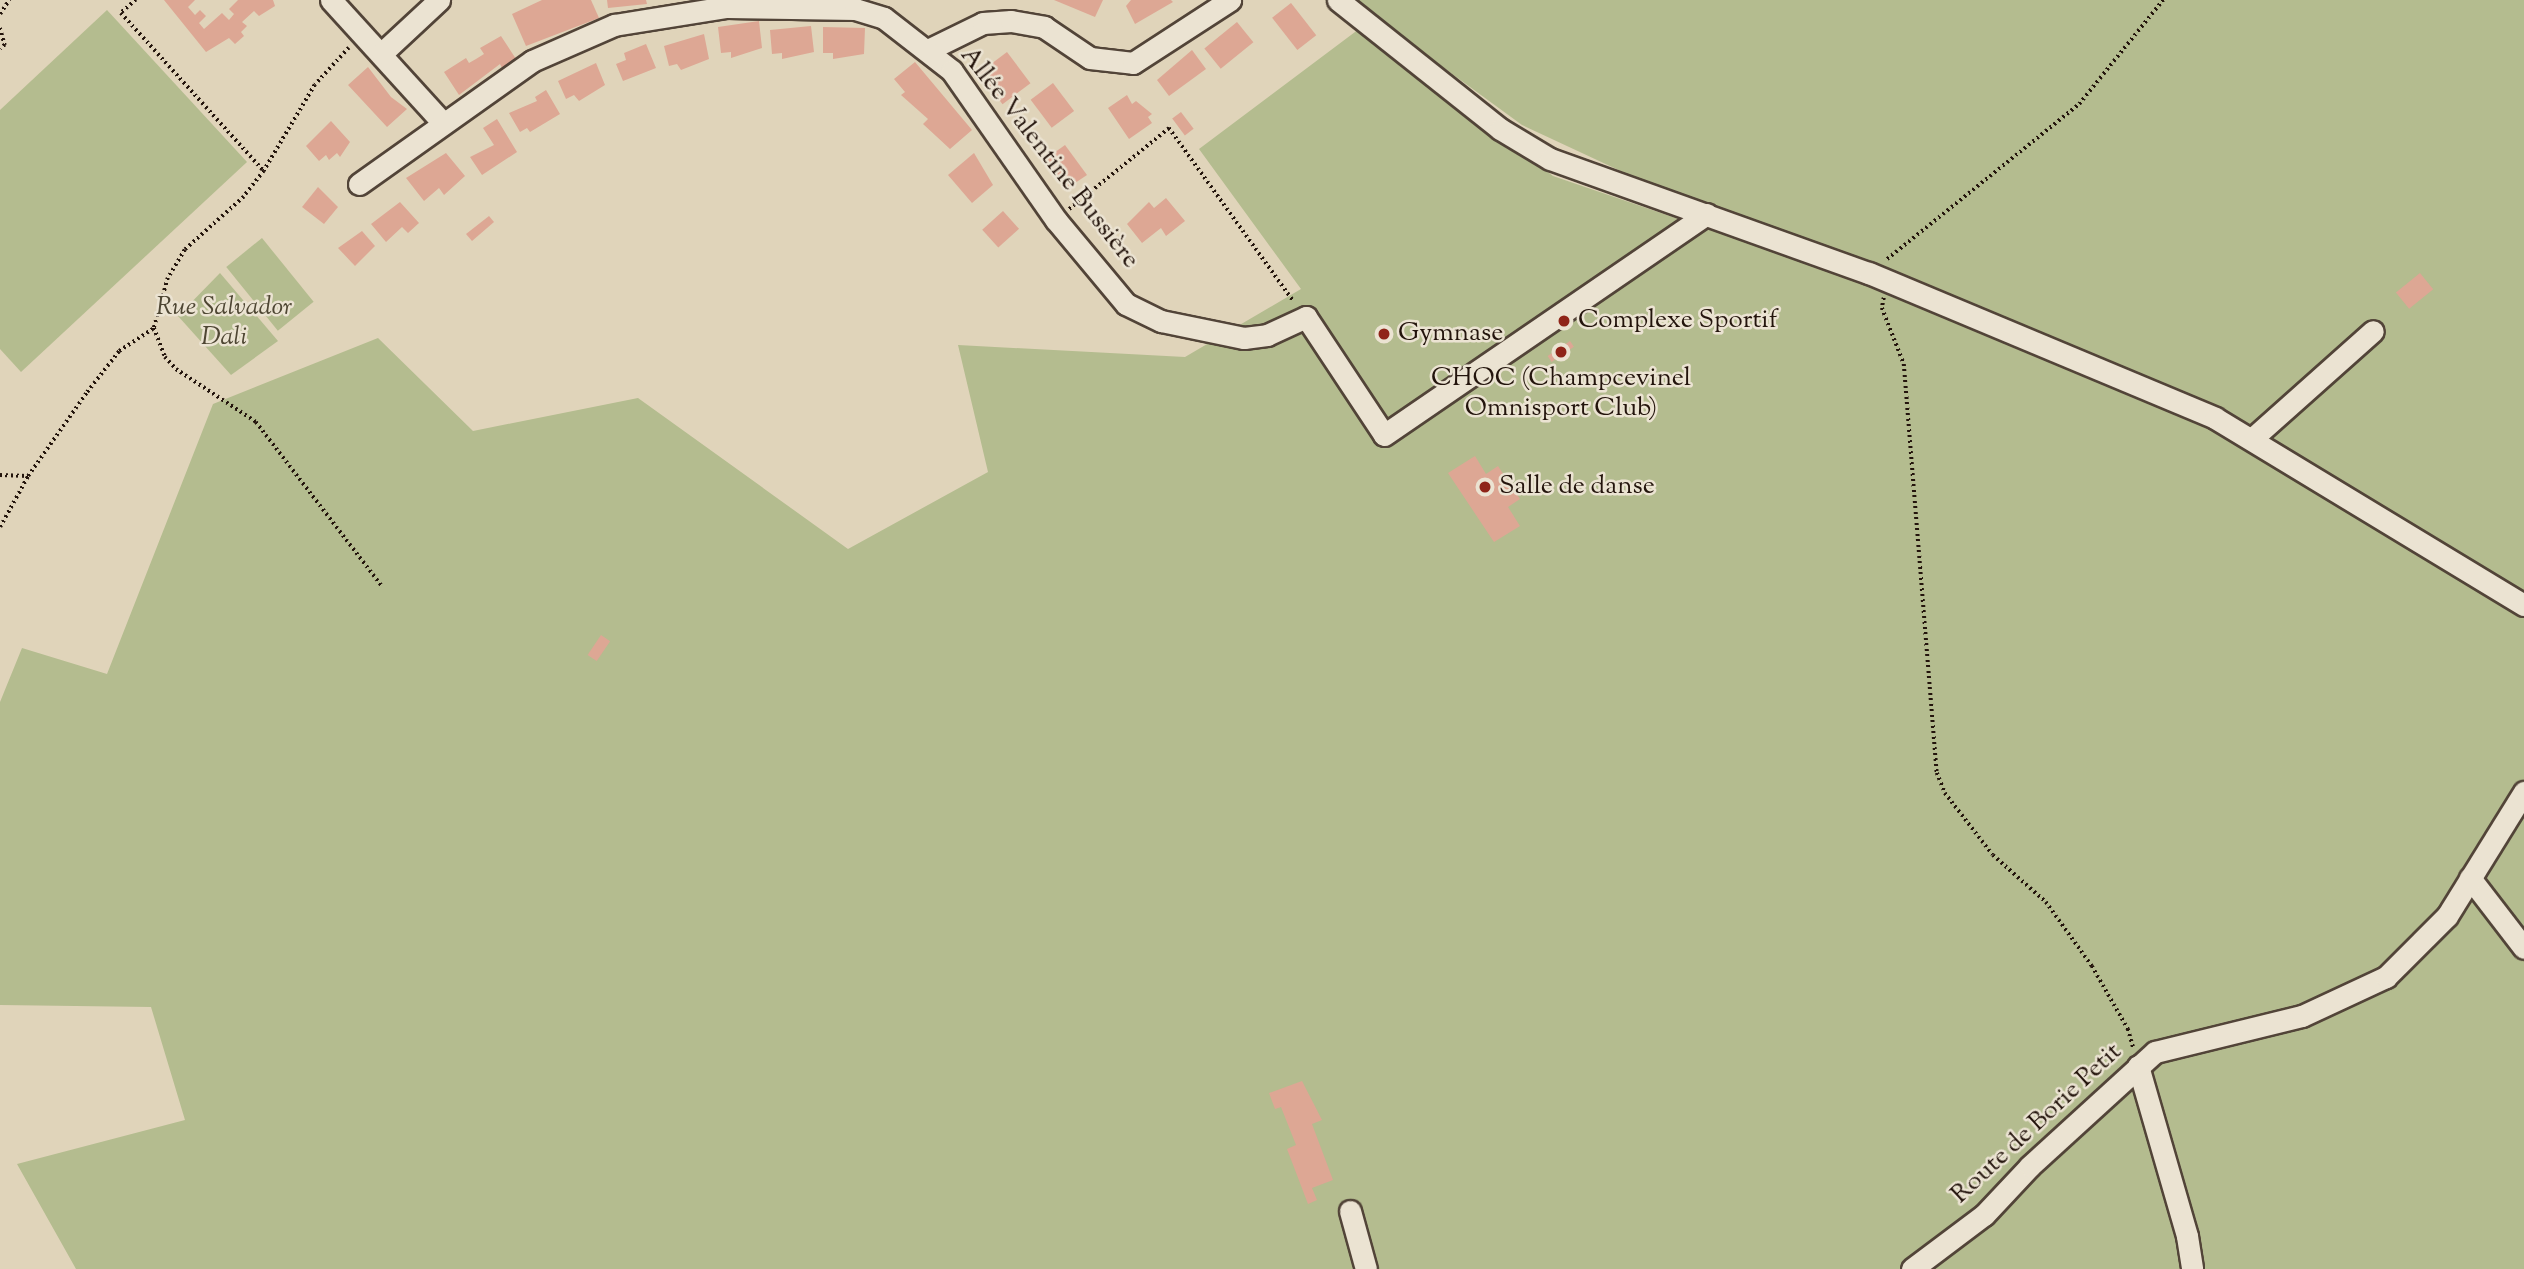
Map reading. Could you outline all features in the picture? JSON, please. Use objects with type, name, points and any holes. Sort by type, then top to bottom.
[{"type":"street","points":[[331,0],[443,123]]},
{"type":"street","points":[[382,54],[439,0]]},
{"type":"street","points":[[359,184],[532,61],[614,25],[727,8],[855,9],[884,18],[928,50],[983,23],[1011,21],[1044,27],[1090,58],[1133,62],[1230,0]]},
{"type":"street","points":[[1338,0],[1500,129],[1550,159],[1879,278],[2254,437],[2524,605]]},
{"type":"street","name":"Allée Valentine Bussière","points":[[928,50],[952,71],[1056,220],[1126,304],[1161,321],[1244,338],[1267,335],[1306,317]]},
{"type":"street","points":[[1306,317],[1384,435],[1707,215]]},
{"type":"street","points":[[2254,437],[2373,331]]},
{"type":"street","name":"Route de Borie Petit","points":[[1912,1269],[1984,1215],[2155,1052],[2302,1016],[2386,977],[2447,916],[2524,792]]},
{"type":"street","points":[[2470,878],[2524,948]]},
{"type":"street","points":[[2138,1066],[2187,1236],[2192,1269]]},
{"type":"street","points":[[1350,1211],[1366,1269]]},
{"type":"path","points":[[0,14],[9,0]]},
{"type":"path","points":[[136,0],[121,13],[264,171]]},
{"type":"path","points":[[2138,1066],[2128,1029],[2092,966],[2046,902],[2020,883],[1966,822],[1937,773],[1904,364],[1882,308],[1879,278],[2079,104],[2163,0]]},
{"type":"path","points":[[0,27],[5,44],[0,49]]},
{"type":"path","points":[[0,527],[28,476],[119,351],[153,328],[168,278],[185,250],[244,197],[264,171],[314,85],[362,34]]},
{"type":"path","points":[[1056,220],[1169,128],[1306,317]]},
{"type":"path","points":[[153,328],[165,356],[176,369],[256,422],[382,586]]},
{"type":"path","points":[[0,475],[28,476]]},
{"type":"green space","points":[[1351,0],[2524,0],[2524,1269],[76,1269],[17,1164],[185,1120],[151,1007],[0,1005],[0,702],[22,648],[107,674],[213,404],[378,338],[473,431],[638,398],[848,549],[988,472],[958,345],[1185,357],[1301,289],[1199,149],[1363,26],[1553,176],[1848,277],[1522,125]]},
{"type":"green space","points":[[107,10],[247,162],[21,372],[0,349],[0,110]]},
{"type":"green space","points":[[262,238],[314,302],[278,331],[226,267]]},
{"type":"green space","name":"Rue Salvador Dali","points":[[220,273],[278,341],[231,375],[178,316]]},
{"type":"building","points":[[164,0],[195,0],[188,7],[195,15],[200,10],[206,16],[199,23],[204,29],[222,13],[229,20],[234,14],[229,9],[238,0],[273,0],[275,6],[259,16],[254,11],[242,22],[247,26],[241,32],[244,36],[235,44],[229,38],[206,52]]},
{"type":"building","points":[[542,0],[591,0],[599,18],[526,46],[512,14]]},
{"type":"building","points":[[607,0],[646,0],[647,4],[608,8]]},
{"type":"building","points":[[1054,0],[1103,0],[1095,17]]},
{"type":"building","points":[[1131,0],[1173,2],[1135,24],[1126,6]]},
{"type":"building","points":[[1291,3],[1316,35],[1297,50],[1272,18]]},
{"type":"building","points":[[759,21],[762,48],[731,58],[731,52],[721,53],[718,27]]},
{"type":"building","points":[[1237,22],[1253,42],[1221,69],[1204,48]]},
{"type":"building","points":[[811,26],[814,52],[782,59],[782,53],[772,54],[770,30]]},
{"type":"building","points":[[823,27],[865,28],[864,54],[833,59],[833,53],[823,53]]},
{"type":"building","points":[[704,34],[709,59],[681,70],[677,64],[669,66],[664,46]]},
{"type":"building","points":[[501,36],[516,59],[502,68],[500,64],[459,95],[444,72],[466,58],[469,63],[484,54],[480,48]]},
{"type":"building","points":[[646,44],[656,68],[623,81],[616,64],[626,60],[624,53]]},
{"type":"building","points":[[1192,50],[1206,69],[1169,96],[1157,80]]},
{"type":"building","points":[[1007,52],[1030,83],[1003,104],[979,73]]},
{"type":"building","points":[[915,62],[972,130],[950,149],[923,124],[928,119],[901,95],[905,92],[894,79]]},
{"type":"building","points":[[596,63],[605,85],[579,101],[574,95],[566,99],[558,81]]},
{"type":"building","points":[[368,67],[391,97],[407,109],[387,127],[348,85]]},
{"type":"building","points":[[1053,83],[1074,111],[1052,128],[1031,100]]},
{"type":"building","points":[[546,90],[560,114],[530,132],[527,128],[520,132],[509,113],[537,101],[535,97]]},
{"type":"building","points":[[1127,95],[1132,104],[1136,101],[1152,114],[1148,117],[1152,123],[1129,139],[1108,108]]},
{"type":"building","points":[[1181,112],[1194,129],[1185,135],[1172,119]]},
{"type":"building","points":[[497,119],[517,152],[482,175],[470,157],[494,145],[483,128]]},
{"type":"building","points":[[331,121],[350,142],[340,157],[337,153],[329,160],[326,155],[319,161],[306,146]]},
{"type":"building","points":[[1065,145],[1087,175],[1066,189],[1047,158]]},
{"type":"building","points":[[446,153],[465,176],[444,195],[439,188],[424,201],[406,178]]},
{"type":"building","points":[[974,153],[993,185],[972,203],[948,175]]},
{"type":"building","points":[[318,187],[338,207],[324,224],[302,207]]},
{"type":"building","points":[[1166,198],[1185,221],[1166,236],[1161,228],[1142,243],[1127,224],[1149,202],[1154,208]]},
{"type":"building","points":[[400,202],[419,223],[408,233],[402,227],[386,242],[371,224]]},
{"type":"building","points":[[1003,211],[1019,229],[998,248],[982,230]]},
{"type":"building","points":[[489,216],[494,222],[472,241],[466,234]]},
{"type":"building","points":[[362,231],[375,246],[355,266],[338,248]]},
{"type":"building","points":[[2420,273],[2433,289],[2409,309],[2396,293]]},
{"type":"building","name":"CHOC (Champcevinel Omnisport Club)","points":[[1570,341],[1574,347],[1552,362],[1548,356]]},
{"type":"building","name":"Salle de danse","points":[[1475,456],[1486,474],[1498,466],[1520,499],[1508,507],[1520,526],[1494,542],[1448,473]]},
{"type":"building","points":[[601,635],[610,641],[597,661],[588,655]]},
{"type":"building","points":[[1302,1081],[1322,1120],[1312,1124],[1333,1180],[1312,1188],[1317,1200],[1308,1204],[1287,1149],[1296,1145],[1281,1107],[1275,1109],[1269,1093]]},
{"type":"place","name":"Complexe Sportif","points":[[1564,321]]},
{"type":"place","name":"Gymnase","points":[[1384,334]]},
{"type":"place","name":"CHOC (Champcevinel Omnisport Club)","points":[[1561,352]]},
{"type":"place","name":"Salle de danse","points":[[1485,487]]}]
